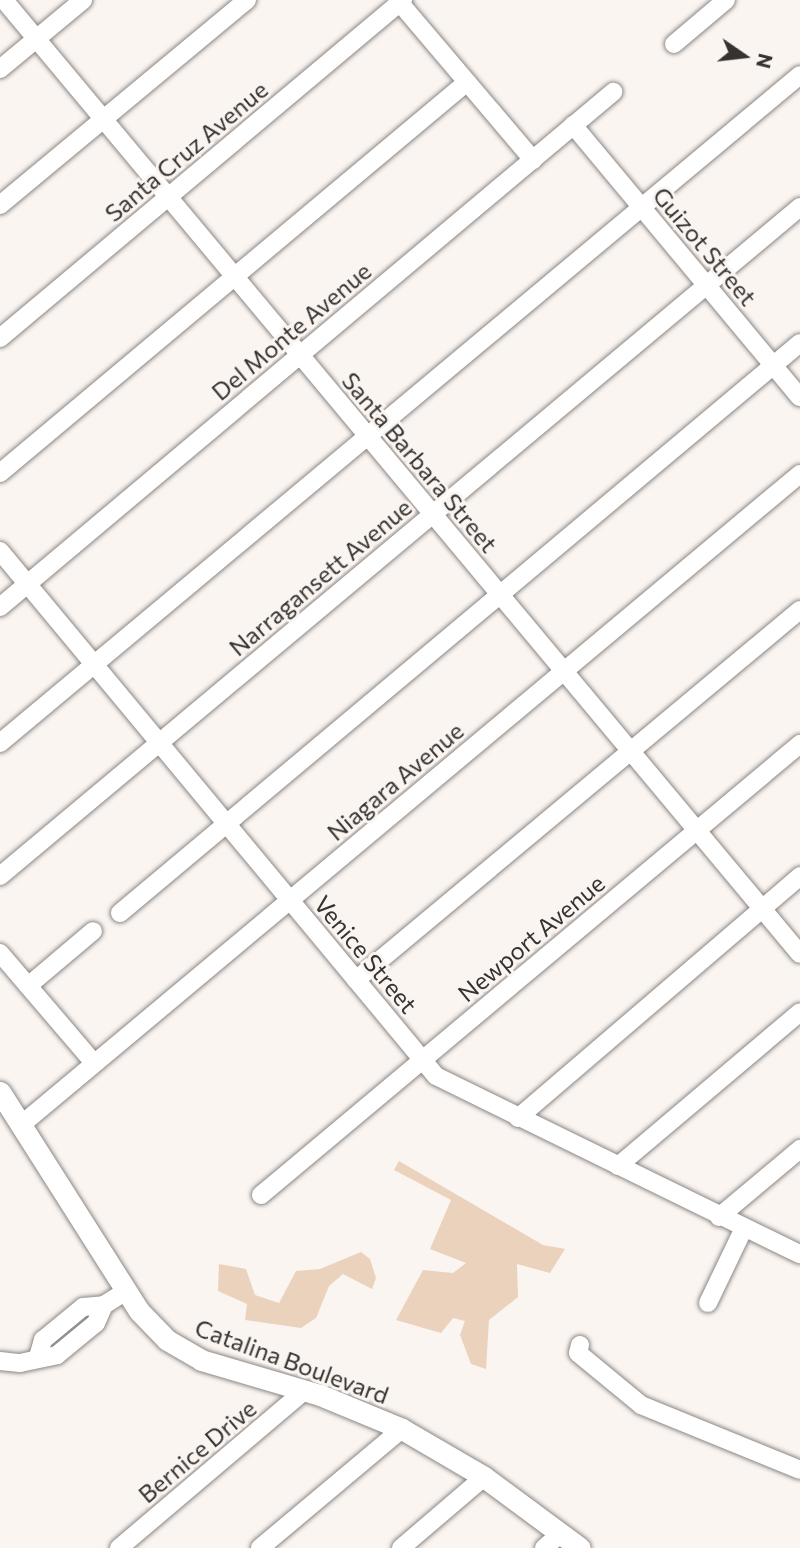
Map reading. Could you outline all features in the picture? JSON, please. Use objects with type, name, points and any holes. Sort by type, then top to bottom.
[{"type":"main road","name":"Catalina Boulevard","points":[[0,1092],[126,1291],[154,1329],[185,1352],[305,1390],[402,1429],[484,1477],[552,1541],[580,1548]]},
{"type":"street","name":"Santa Barbara Street","points":[[4,0],[800,954]]},
{"type":"street","points":[[0,69],[83,0]]},
{"type":"street","points":[[0,205],[247,0]]},
{"type":"street","points":[[674,44],[726,0]]},
{"type":"street","points":[[402,1],[533,160]]},
{"type":"street","name":"Santa Cruz Avenue","points":[[0,338],[402,1]]},
{"type":"street","points":[[0,743],[365,434],[800,75]]},
{"type":"street","points":[[0,473],[467,82]]},
{"type":"street","name":"Del Monte Avenue","points":[[0,607],[613,92]]},
{"type":"street","name":"Guizot Street","points":[[573,125],[800,397]]},
{"type":"street","name":"Narragansett Avenue","points":[[0,876],[800,207]]},
{"type":"street","points":[[120,913],[800,343]]},
{"type":"street","name":"Niagara Avenue","points":[[21,1125],[800,474]]},
{"type":"street","name":"Venice Street","points":[[0,551],[92,666],[436,1076],[719,1217],[800,1254]]},
{"type":"street","points":[[356,980],[800,610]]},
{"type":"street","name":"Newport Avenue","points":[[261,1195],[800,744]]},
{"type":"street","points":[[518,1118],[800,876]]},
{"type":"street","points":[[28,986],[93,932]]},
{"type":"street","points":[[0,953],[94,1063]]},
{"type":"street","points":[[618,1166],[800,1012]]},
{"type":"street","points":[[719,1217],[800,1149]]},
{"type":"street","points":[[708,1303],[744,1228]]},
{"type":"street","points":[[0,1361],[20,1363],[38,1357],[43,1340],[83,1307],[104,1305],[126,1291]]},
{"type":"street","points":[[580,1345],[578,1353],[641,1405],[800,1470]]},
{"type":"street","name":"Bernice Drive","points":[[120,1548],[305,1390]]},
{"type":"street","points":[[260,1548],[402,1429]]},
{"type":"street","points":[[401,1548],[484,1477]]},
{"type":"shaded area","points":[[399,1161],[543,1245],[565,1249],[550,1273],[517,1264],[518,1297],[489,1320],[486,1369],[471,1364],[460,1335],[465,1321],[453,1318],[441,1333],[396,1320],[423,1270],[453,1273],[466,1263],[430,1249],[451,1200],[394,1170]]},
{"type":"shaded area","points":[[361,1252],[370,1259],[376,1278],[372,1289],[343,1274],[329,1286],[316,1318],[301,1328],[245,1320],[247,1304],[218,1291],[219,1264],[246,1269],[255,1295],[279,1303],[296,1271],[320,1269]]}]
